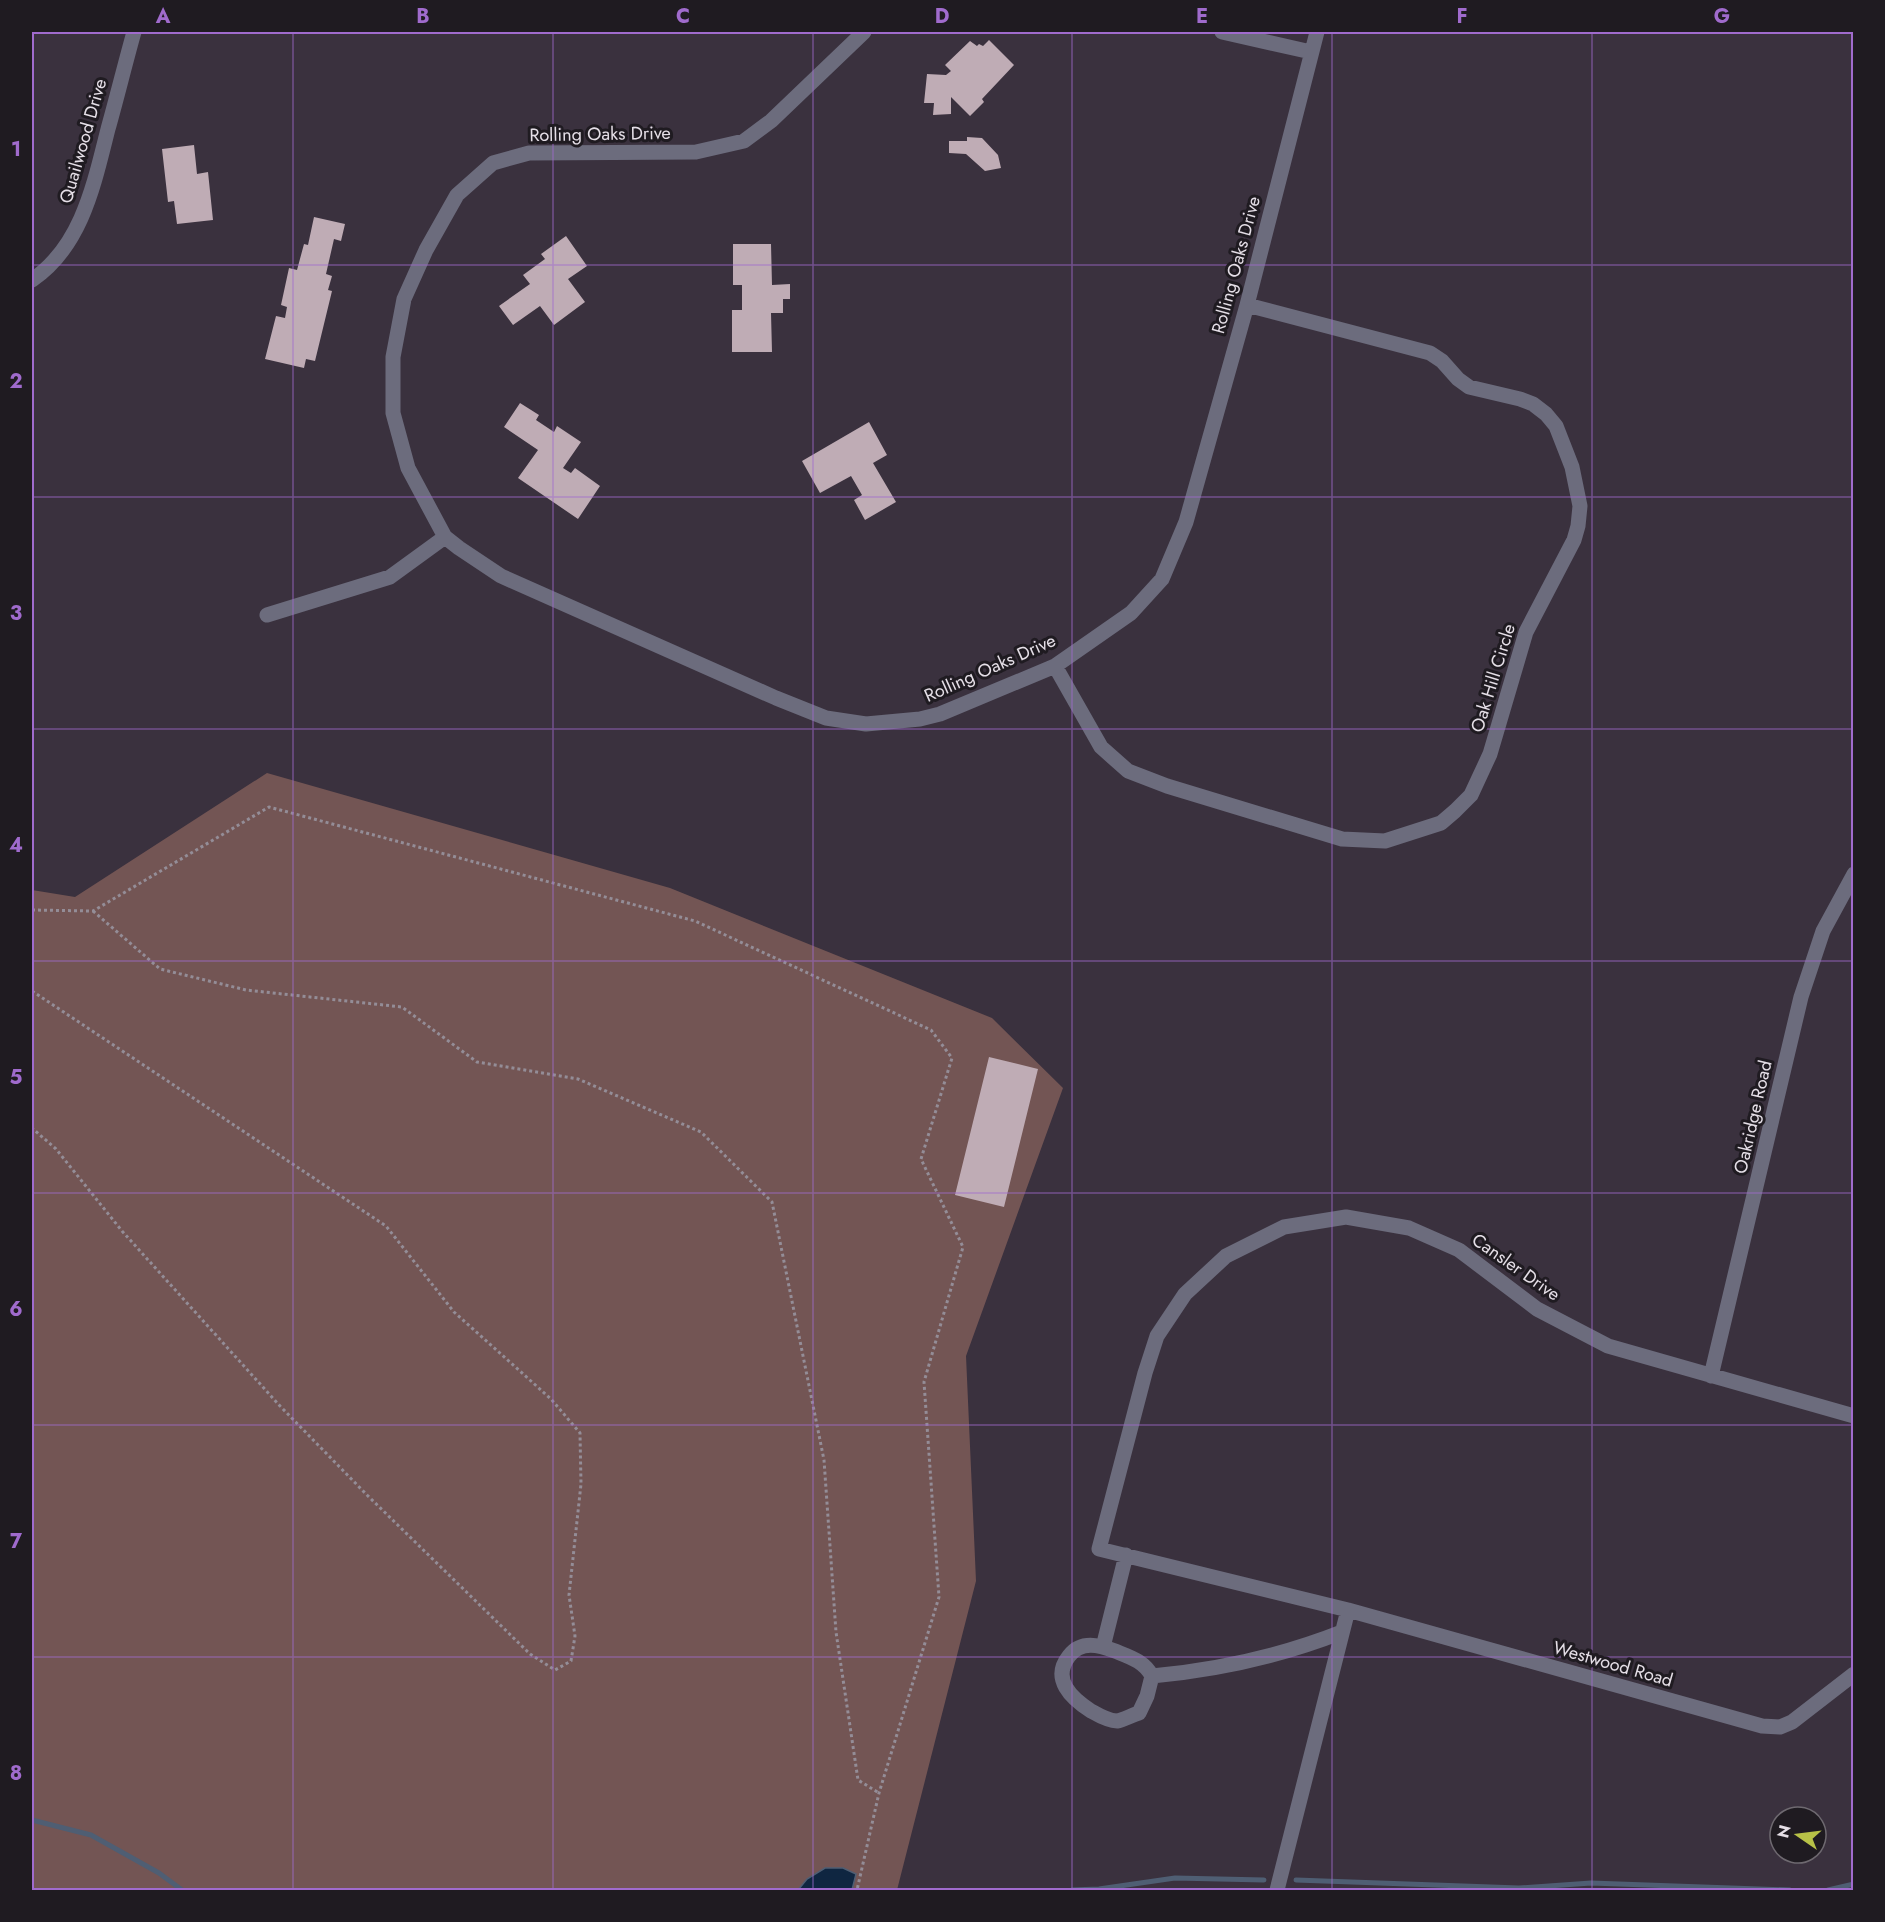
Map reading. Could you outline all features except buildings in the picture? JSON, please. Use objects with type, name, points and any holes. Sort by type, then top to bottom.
[{"type":"street","name":"Quailwood Drive","points":[[32,280],[45,271],[67,246],[83,216],[95,181],[134,32]]},
{"type":"street","name":"Rolling Oaks Drive","points":[[864,32],[771,120],[744,141],[696,152],[529,153],[493,163],[458,195],[426,250],[404,299],[393,357],[393,413],[408,468],[445,537],[501,576],[825,718],[866,724],[920,719],[940,714],[1055,666],[1131,613],[1162,579],[1186,522],[1247,305],[1317,32]]},
{"type":"street","points":[[1222,32],[1311,52]]},
{"type":"street","name":"Oak Hill Circle","points":[[1055,666],[1101,747],[1128,771],[1267,817],[1342,839],[1385,841],[1441,823],[1471,795],[1490,754],[1526,632],[1565,560],[1578,526],[1580,506],[1577,485],[1556,426],[1533,404],[1469,387],[1458,379],[1442,361],[1430,353],[1247,305]]},
{"type":"street","points":[[267,615],[390,577],[445,537]]},
{"type":"street","name":"Oakridge Road","points":[[1711,1376],[1801,997],[1823,931],[1854,874]]},
{"type":"street","name":"Cansler Drive","points":[[1099,1549],[1145,1373],[1157,1336],[1185,1294],[1226,1256],[1284,1227],[1346,1217],[1409,1228],[1459,1250],[1537,1309],[1608,1346],[1854,1416]]},
{"type":"street","name":"Westwood Road","points":[[1099,1549],[1348,1610],[1772,1728],[1792,1722],[1854,1674]]},
{"type":"street","points":[[1103,1647],[1126,1556]]},
{"type":"street","points":[[1277,1890],[1348,1610]]},
{"type":"street","points":[[1152,1676],[1183,1673],[1254,1660],[1305,1647],[1342,1632]]},
{"type":"street","points":[[1086,1645],[1103,1647],[1135,1659],[1147,1667],[1152,1676],[1147,1696],[1138,1713],[1117,1721],[1100,1716],[1079,1703],[1065,1686],[1061,1674],[1063,1663],[1074,1649],[1086,1645]]},
{"type":"path","points":[[32,910],[93,911],[269,807],[695,921],[931,1030],[952,1058],[921,1158],[963,1247],[924,1382],[939,1597],[879,1793],[857,1890]]},
{"type":"path","points":[[93,911],[160,969],[246,990],[402,1007],[477,1062],[578,1079],[701,1132],[772,1202],[824,1460],[836,1632],[858,1780],[879,1793]]},
{"type":"path","points":[[32,991],[387,1226],[453,1312],[551,1399],[580,1433],[581,1484],[568,1595],[575,1636],[571,1661],[555,1670],[530,1654],[367,1495],[280,1406],[122,1231],[56,1149],[32,1128]]},
{"type":"shaded area","points":[[267,773],[670,888],[992,1018],[1063,1088],[966,1356],[976,1581],[897,1890],[32,1890],[32,890],[75,897]]},
{"type":"water","points":[[825,1868],[843,1868],[856,1874],[852,1890],[798,1890],[807,1879]]},
{"type":"waterway","points":[[32,1820],[91,1835],[159,1873],[182,1890]]},
{"type":"waterway","points":[[1072,1890],[1099,1889],[1175,1878],[1264,1880]]},
{"type":"waterway","points":[[1296,1880],[1519,1888],[1591,1883],[1790,1890]]},
{"type":"waterway","points":[[1828,1890],[1854,1884]]}]
